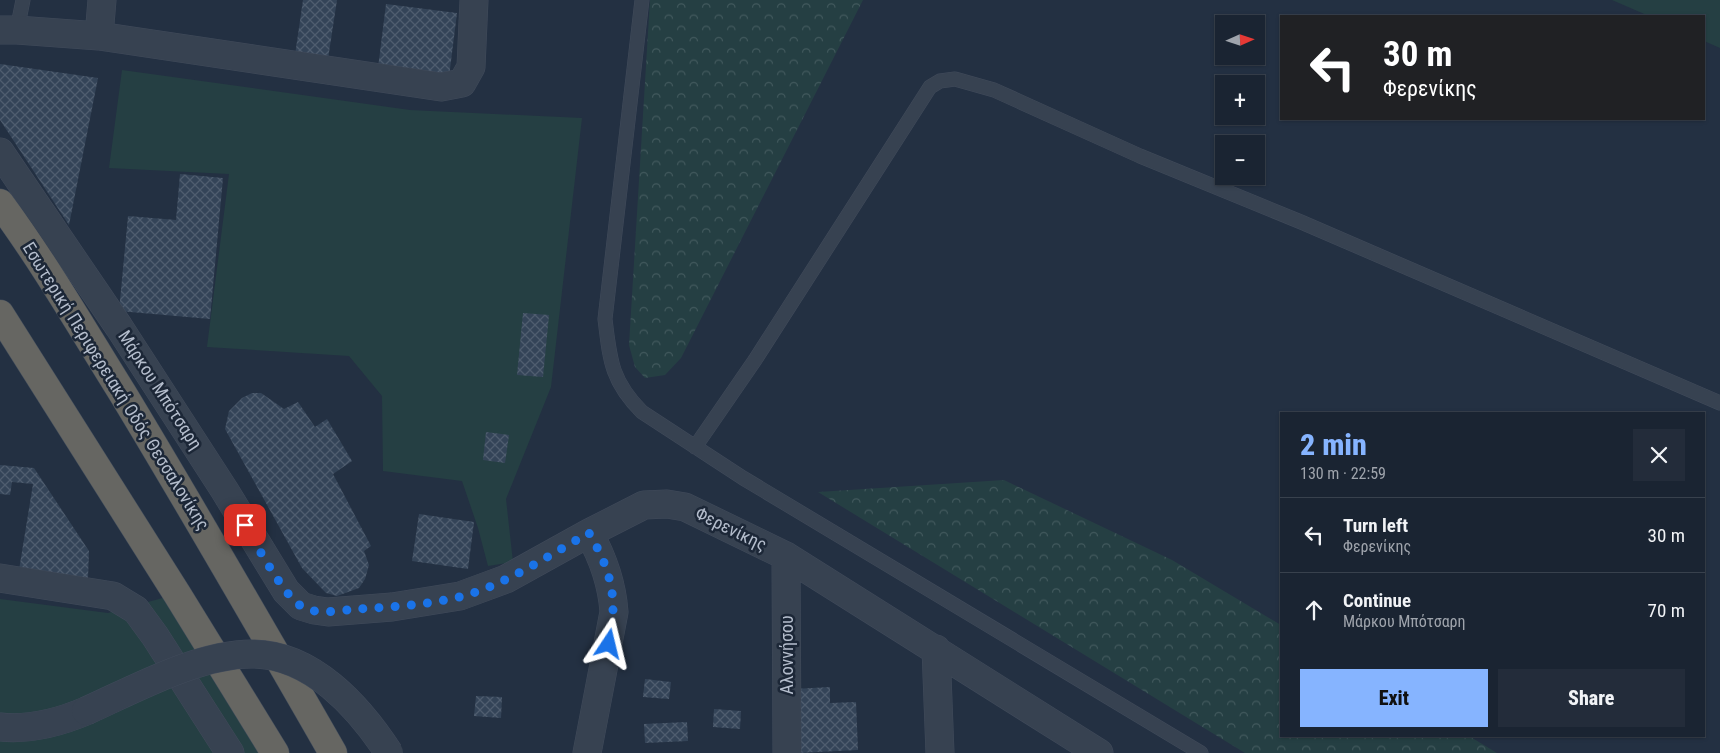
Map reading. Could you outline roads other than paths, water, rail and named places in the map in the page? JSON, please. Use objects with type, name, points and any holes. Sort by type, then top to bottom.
[{"type":"highway","name":"Εσωτερική Περιφερειακή Οδός Θεσσαλονίκης","points":[[0,203],[20,230],[197,516],[333,753]]},
{"type":"highway","points":[[0,314],[275,753]]},
{"type":"street","points":[[99,36],[102,0]]},
{"type":"street","points":[[9,30],[99,36],[441,86],[462,84],[471,67],[474,0]]},
{"type":"street","name":"Μάρκου Μπότσαρη","points":[[0,152],[120,327],[225,491],[286,591],[301,606],[328,612]]},
{"type":"street","name":"Φερενίκης","points":[[328,612],[392,608],[460,596],[506,579],[644,505],[667,504],[685,508],[786,556],[936,649],[1095,752]]},
{"type":"street","points":[[587,753],[614,612],[608,574],[589,533]]},
{"type":"street","name":"Αλοννήσου","points":[[786,556],[787,753]]},
{"type":"street","points":[[0,578],[113,596],[136,610],[230,753]]},
{"type":"street","points":[[936,649],[940,753]]},
{"type":"street","points":[[0,727],[39,725],[69,718],[167,675],[197,664],[242,654],[265,655],[292,662],[331,685],[358,711],[372,728],[388,753]]},
{"type":"lane","points":[[9,30],[22,0]]},
{"type":"lane","points":[[642,0],[605,319],[610,360],[616,378],[628,398],[642,412],[743,478],[1201,753]]},
{"type":"lane","points":[[695,447],[755,360],[930,87],[940,82],[955,79],[994,90],[1140,156],[1301,222],[1720,403]]}]
